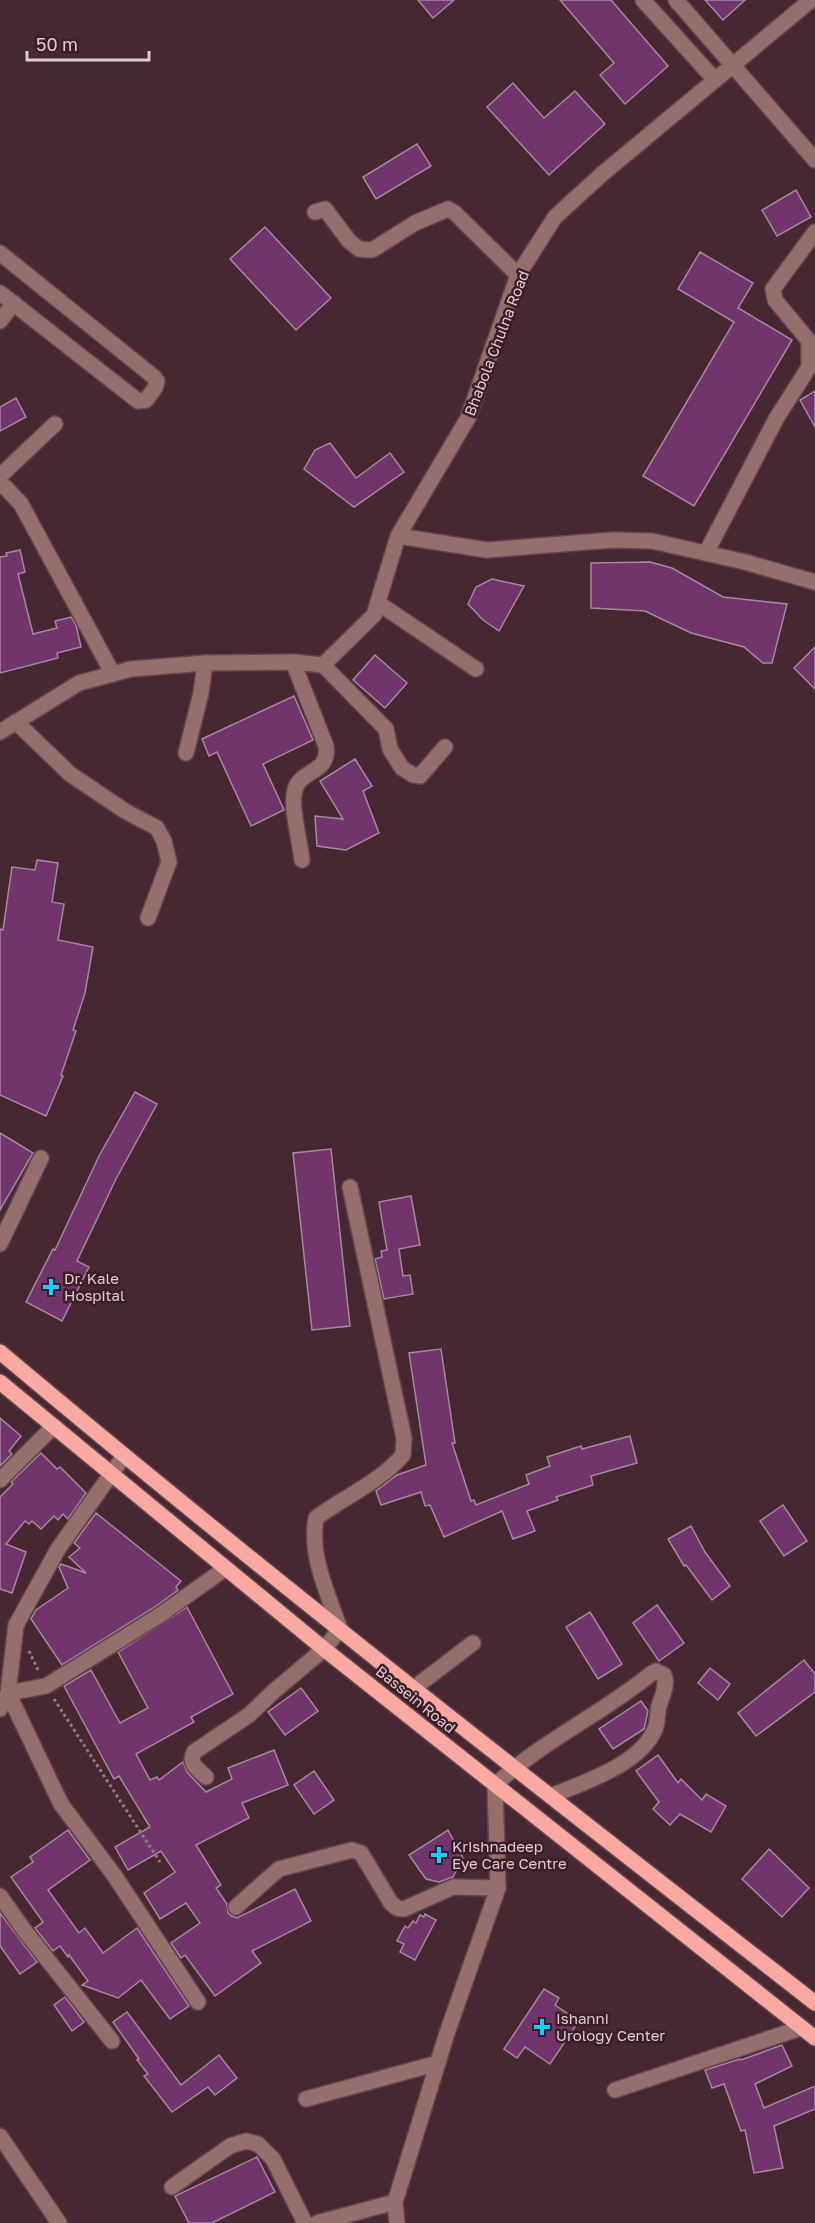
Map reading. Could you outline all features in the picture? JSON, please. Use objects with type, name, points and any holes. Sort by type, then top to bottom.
[{"type":"main road","name":"Bassein Road","points":[[0,1352],[124,1456],[340,1629],[815,2003]]},
{"type":"main road","name":"Bassein Road","points":[[0,1382],[324,1649],[815,2038]]},
{"type":"street","points":[[643,0],[715,80]]},
{"type":"street","points":[[676,0],[815,160]]},
{"type":"street","name":"Bhabola Chulna Road","points":[[323,665],[374,615],[398,536],[468,418],[518,275],[555,217],[601,175],[811,0]]},
{"type":"street","points":[[315,212],[325,209],[349,241],[359,249],[372,250],[415,223],[448,209],[455,213],[518,275]]},
{"type":"street","points":[[706,553],[776,419],[809,367],[809,341],[775,300],[773,289],[815,232]]},
{"type":"street","points":[[0,253],[157,381],[155,388],[146,400],[138,401],[0,292]]},
{"type":"street","points":[[0,321],[14,303]]},
{"type":"street","points":[[99,370],[118,348]]},
{"type":"street","points":[[0,476],[55,424]]},
{"type":"street","points":[[0,486],[21,504],[112,674]]},
{"type":"street","points":[[398,536],[487,550],[613,540],[652,541],[815,582]]},
{"type":"street","points":[[378,603],[476,669]]},
{"type":"street","points":[[293,662],[327,753],[322,765],[304,778],[296,788],[295,808],[302,860]]},
{"type":"street","points":[[0,732],[79,683],[131,669],[205,663],[293,662],[323,665],[386,729],[390,749],[402,768],[413,775],[420,776],[445,747]]},
{"type":"street","points":[[186,753],[201,693],[205,663]]},
{"type":"street","points":[[16,722],[70,774],[125,811],[157,828],[164,841],[169,862],[148,918]]},
{"type":"street","points":[[0,1244],[41,1158]]},
{"type":"street","points":[[206,1777],[192,1764],[191,1758],[194,1752],[249,1715],[324,1649],[340,1629],[322,1578],[313,1534],[316,1518],[393,1467],[404,1455],[404,1438],[350,1187]]},
{"type":"street","points":[[0,1480],[54,1426]]},
{"type":"street","points":[[0,1709],[8,1694],[16,1625],[57,1549],[124,1456]]},
{"type":"street","points":[[8,1694],[46,1686],[160,1616],[226,1568]]},
{"type":"street","points":[[414,1688],[472,1642]]},
{"type":"street","points":[[397,2223],[395,2202],[438,2063],[498,1887],[495,1785],[514,1767],[626,1694],[652,1673],[656,1671],[664,1675],[665,1687],[658,1709],[657,1723],[646,1744],[624,1764],[551,1796]]},
{"type":"street","points":[[8,1694],[62,1804],[114,1875],[198,2002]]},
{"type":"street","points":[[236,1907],[279,1869],[352,1850],[361,1853],[391,1903],[398,1908],[404,1909],[453,1887],[498,1887]]},
{"type":"street","points":[[0,1896],[24,1930],[112,2040]]},
{"type":"street","points":[[615,2090],[801,2028]]},
{"type":"street","points":[[306,2099],[438,2063]]},
{"type":"street","points":[[0,2136],[59,2223]]},
{"type":"street","points":[[172,2187],[230,2146],[246,2141],[258,2144],[273,2159],[305,2223]]},
{"type":"street","points":[[317,2223],[395,2202]]},
{"type":"path","points":[[16,1625],[46,1686],[160,1862]]},
{"type":"building","points":[[418,0],[454,0],[433,18]]},
{"type":"building","points":[[560,0],[611,0],[668,66],[625,104],[600,75],[614,63]]},
{"type":"building","points":[[705,0],[745,0],[723,20]]},
{"type":"building","points":[[513,83],[544,118],[575,91],[605,124],[549,175],[487,107]]},
{"type":"building","points":[[417,144],[431,166],[376,199],[363,177]]},
{"type":"building","points":[[796,190],[811,217],[777,236],[762,210]]},
{"type":"building","points":[[265,227],[331,298],[296,330],[230,259]]},
{"type":"building","points":[[700,252],[753,283],[738,308],[792,340],[694,506],[643,476],[734,322],[678,289]]},
{"type":"building","points":[[815,391],[815,427],[800,400]]},
{"type":"building","points":[[16,398],[26,417],[0,431],[0,407]]},
{"type":"building","points":[[330,443],[356,478],[390,453],[404,472],[354,507],[304,469],[315,450]]},
{"type":"building","points":[[20,550],[25,572],[18,574],[33,634],[57,628],[55,621],[71,617],[76,625],[81,647],[57,653],[58,658],[0,673],[0,557]]},
{"type":"building","points":[[650,562],[672,568],[723,597],[787,604],[772,663],[763,663],[744,647],[691,633],[645,611],[591,608],[591,563]]},
{"type":"building","points":[[492,579],[524,586],[499,631],[483,620],[468,604],[476,587]]},
{"type":"building","points":[[815,647],[815,689],[794,668]]},
{"type":"building","points":[[375,655],[407,683],[385,708],[353,680]]},
{"type":"building","points":[[294,696],[313,740],[263,764],[284,810],[251,826],[217,752],[209,756],[202,739]]},
{"type":"building","points":[[355,759],[372,786],[363,791],[379,833],[346,850],[317,846],[315,816],[343,819],[320,781]]},
{"type":"building","points":[[37,860],[58,863],[52,902],[64,904],[58,940],[93,947],[85,993],[73,1030],[76,1031],[61,1075],[63,1076],[46,1116],[0,1095],[0,929],[3,930],[12,867],[35,870]]},
{"type":"building","points":[[135,1092],[157,1104],[116,1179],[77,1261],[89,1267],[62,1321],[26,1302],[53,1249],[55,1250],[99,1156]]},
{"type":"building","points":[[0,1133],[33,1153],[0,1210]]},
{"type":"building","points":[[331,1149],[350,1326],[312,1330],[293,1153]]},
{"type":"building","points":[[411,1196],[420,1245],[399,1249],[403,1276],[410,1275],[413,1294],[384,1299],[375,1259],[382,1257],[381,1251],[387,1250],[379,1202]]},
{"type":"building","points":[[441,1349],[455,1443],[452,1443],[471,1501],[474,1500],[476,1505],[529,1484],[526,1475],[550,1466],[547,1457],[581,1446],[582,1449],[630,1436],[637,1463],[591,1476],[593,1485],[556,1497],[558,1500],[527,1511],[535,1531],[513,1539],[502,1511],[444,1537],[430,1505],[425,1506],[421,1492],[381,1505],[376,1491],[397,1475],[426,1465],[409,1353]]},
{"type":"building","points":[[0,1418],[21,1436],[9,1451],[12,1454],[0,1466]]},
{"type":"building","points":[[41,1453],[57,1469],[60,1467],[86,1493],[68,1519],[63,1514],[58,1520],[54,1516],[41,1529],[32,1521],[29,1524],[25,1521],[6,1544],[26,1552],[12,1593],[0,1589],[0,1497],[13,1484],[11,1482]]},
{"type":"building","points":[[783,1505],[807,1541],[784,1556],[760,1521]]},
{"type":"building","points":[[96,1513],[181,1581],[176,1587],[178,1590],[155,1607],[62,1665],[31,1619],[36,1610],[68,1588],[59,1567],[61,1564],[86,1573],[69,1557],[80,1548],[74,1543]]},
{"type":"building","points":[[691,1526],[705,1552],[730,1586],[712,1600],[686,1565],[684,1566],[668,1539]]},
{"type":"building","points":[[657,1605],[684,1643],[659,1661],[633,1623]]},
{"type":"building","points":[[187,1607],[233,1694],[191,1717],[194,1722],[136,1754],[150,1780],[157,1777],[159,1780],[183,1762],[187,1772],[206,1792],[232,1779],[228,1768],[274,1750],[288,1785],[242,1803],[249,1818],[196,1845],[221,1885],[216,1888],[227,1904],[228,1913],[232,1916],[237,1918],[295,1889],[311,1921],[252,1951],[261,1963],[215,1996],[185,1955],[181,1958],[171,1943],[200,1923],[186,1903],[160,1919],[144,1893],[175,1872],[161,1851],[128,1870],[115,1847],[150,1827],[119,1776],[114,1779],[64,1686],[91,1670],[120,1723],[148,1708],[118,1652]]},
{"type":"building","points":[[590,1612],[622,1664],[598,1679],[566,1627]]},
{"type":"building","points":[[804,1660],[815,1674],[815,1692],[756,1736],[738,1713]]},
{"type":"building","points":[[710,1668],[730,1684],[718,1700],[698,1683]]},
{"type":"building","points":[[301,1688],[318,1711],[285,1735],[268,1712]]},
{"type":"building","points":[[641,1701],[648,1711],[644,1729],[613,1749],[599,1729]]},
{"type":"building","points":[[658,1755],[678,1783],[681,1779],[702,1800],[706,1794],[726,1806],[711,1832],[680,1814],[670,1825],[653,1809],[659,1802],[636,1771]]},
{"type":"building","points":[[314,1771],[334,1800],[314,1814],[294,1785]]},
{"type":"building","points":[[68,1830],[90,1860],[48,1890],[79,1933],[85,1928],[103,1953],[137,1928],[189,2006],[170,2019],[141,1980],[118,1998],[82,1985],[88,1981],[69,1955],[68,1957],[60,1946],[53,1951],[35,1928],[43,1922],[11,1877],[33,1862],[30,1857]]},
{"type":"building","points":[[448,1830],[463,1858],[453,1877],[439,1882],[426,1879],[409,1855]]},
{"type":"building","points":[[769,1849],[809,1888],[782,1917],[742,1879]]},
{"type":"building","points":[[0,1913],[37,1962],[20,1974],[0,1946]]},
{"type":"building","points":[[425,1914],[436,1920],[415,1960],[400,1952],[404,1944],[397,1941],[405,1926],[408,1928],[413,1921],[416,1923],[420,1915],[424,1917]]},
{"type":"building","points":[[544,1989],[559,1998],[555,2005],[579,2021],[550,2064],[525,2047],[517,2058],[504,2049]]},
{"type":"building","points":[[65,1997],[84,2022],[72,2031],[54,2005]]},
{"type":"building","points":[[127,2012],[181,2085],[219,2055],[237,2078],[215,2095],[208,2087],[172,2112],[144,2076],[148,2074],[113,2022]]},
{"type":"building","points":[[782,2045],[792,2066],[755,2084],[764,2108],[815,2086],[815,2109],[774,2126],[783,2168],[754,2173],[745,2130],[741,2131],[724,2084],[712,2088],[705,2070]]},
{"type":"building","points":[[257,2157],[275,2192],[212,2223],[189,2223],[175,2196]]},
{"type":"place","name":"Dr. Kale Hospital","points":[[51,1287]]},
{"type":"place","name":"Krishnadeep Eye Care Centre","points":[[439,1855]]},
{"type":"place","name":"Ishanni Urology Center","points":[[542,2027]]}]
